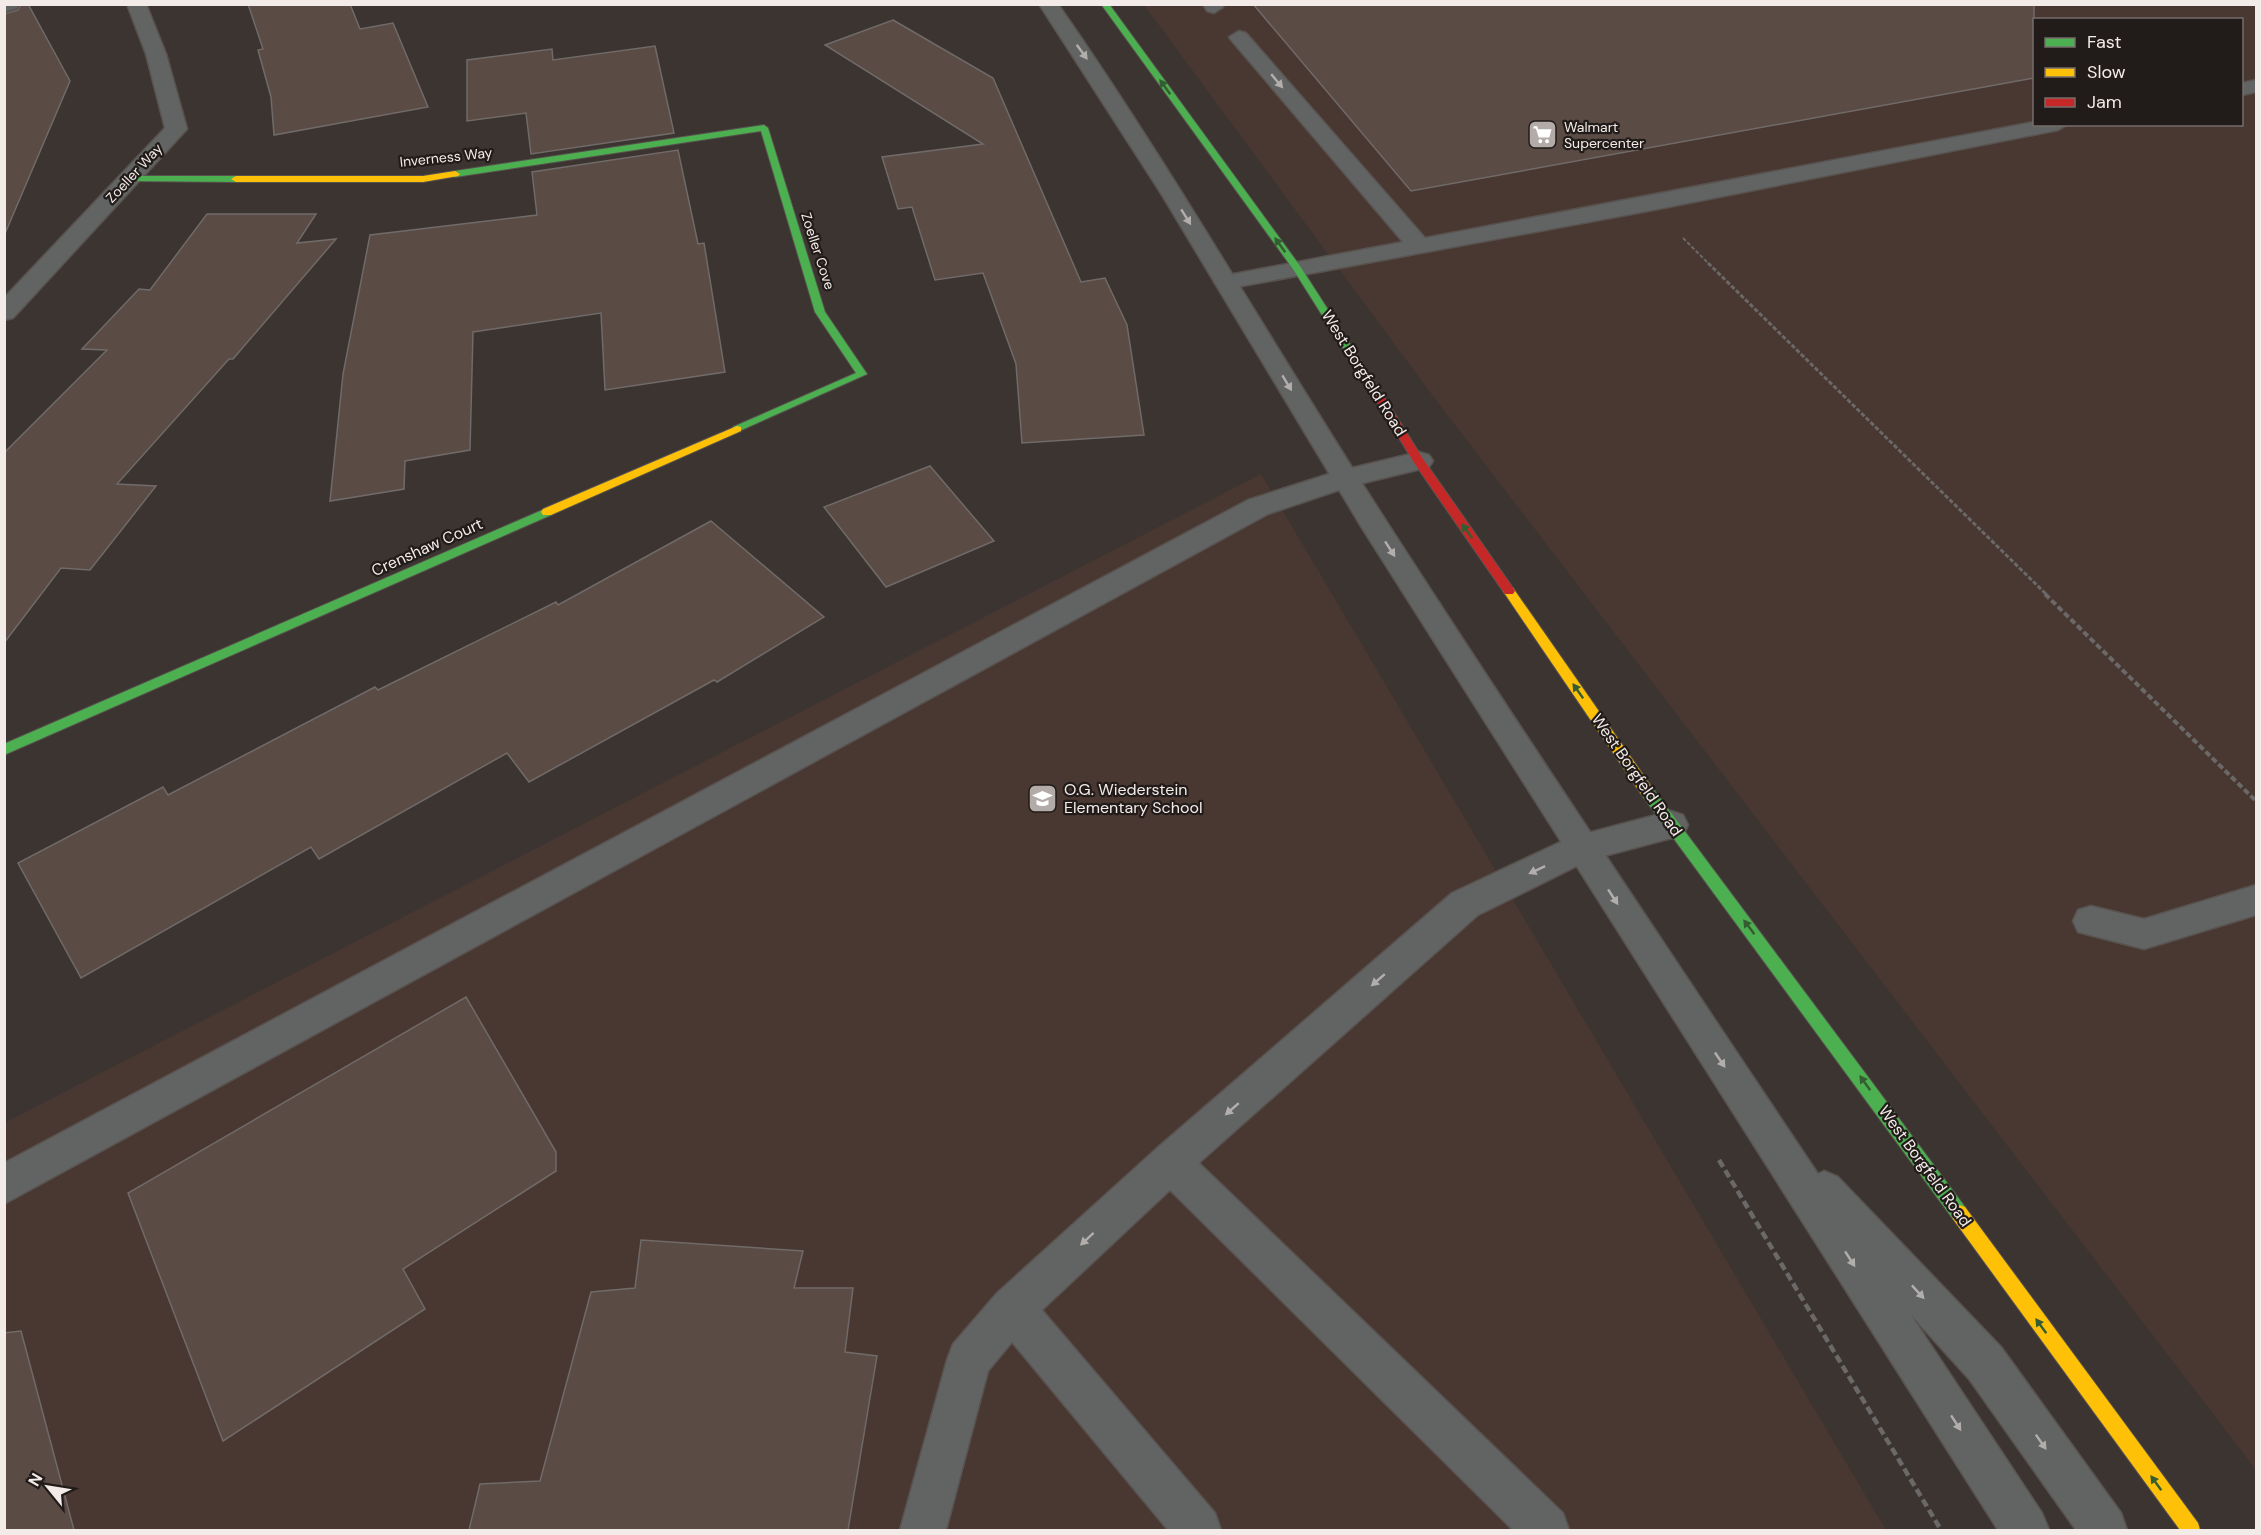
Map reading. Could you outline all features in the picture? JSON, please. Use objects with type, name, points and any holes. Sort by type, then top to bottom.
[{"type":"street","points":[[4,6],[10,4]]},
{"type":"street","name":"Zoeller Way","points":[[4,314],[176,129],[156,54],[136,4]]},
{"type":"street","points":[[1048,4],[1099,77],[1345,478],[1581,848],[2025,1530]]},
{"type":"street","name":"West Borgfeld Road","points":[[1104,4],[1297,268],[1419,461],[1671,825],[1786,976],[2191,1530]]},
{"type":"street","points":[[1239,37],[1418,245]]},
{"type":"street","points":[[1226,282],[1648,204],[2048,126]]},
{"type":"street","name":"Inverness Way","points":[[128,179],[423,179],[764,128]]},
{"type":"street","name":"Zoeller Cove","points":[[764,128],[820,312],[862,374]]},
{"type":"street","name":"Crenshaw Court","points":[[4,750],[862,374]]},
{"type":"street","points":[[4,1185],[1258,507],[1345,478],[1419,461]]},
{"type":"street","points":[[923,1530],[969,1360],[1012,1308],[1170,1163],[1465,904],[1581,848],[1671,825]]},
{"type":"street","points":[[2091,921],[2144,934],[2256,900]]},
{"type":"street","points":[[1764,1126],[1985,1363],[2104,1530]]},
{"type":"street","points":[[1170,1163],[1546,1530]]},
{"type":"street","points":[[1012,1308],[1197,1530]]},
{"type":"path","points":[[1648,204],[2256,801]]},
{"type":"shaded area","points":[[1144,5],[2256,5],[2256,1470],[1432,395]]},
{"type":"shaded area","name":"O.G. Wiederstein Elementary School","points":[[1261,474],[1886,1530],[5,1530],[4,1123]]},
{"type":"building","points":[[21,4],[28,4],[70,81],[4,236],[4,14],[18,10]]},
{"type":"building","points":[[248,4],[350,4],[360,29],[393,23],[428,107],[274,135],[271,97],[258,50],[263,49]]},
{"type":"building","name":"Walmart Supercenter","points":[[1253,4],[2034,4],[2033,78],[1411,191]]},
{"type":"building","points":[[893,20],[993,78],[1081,282],[1105,278],[1127,325],[1144,435],[1022,443],[1016,364],[983,273],[935,280],[912,207],[898,209],[882,157],[983,144],[825,45]]},
{"type":"building","points":[[655,46],[674,133],[531,154],[526,113],[467,121],[467,60],[552,49],[553,60]]},
{"type":"building","points":[[678,150],[698,244],[704,243],[725,372],[605,390],[601,313],[473,332],[470,450],[405,461],[404,489],[330,501],[343,374],[370,235],[537,215],[532,172]]},
{"type":"building","points":[[207,214],[316,214],[297,243],[336,239],[233,359],[229,359],[117,484],[156,486],[90,570],[61,568],[4,643],[4,453],[107,350],[82,349],[139,289],[150,290]]},
{"type":"building","points":[[930,466],[994,541],[886,587],[824,507]]},
{"type":"building","points":[[711,521],[824,617],[717,682],[714,680],[529,782],[507,753],[319,859],[311,847],[81,978],[18,863],[163,787],[168,795],[375,687],[378,690],[556,602],[558,605]]},
{"type":"building","points":[[466,997],[556,1152],[556,1171],[403,1269],[425,1309],[223,1441],[128,1193]]},
{"type":"building","points":[[641,1240],[803,1251],[794,1288],[853,1288],[845,1352],[877,1356],[848,1530],[469,1530],[480,1484],[540,1481],[591,1292],[635,1288]]},
{"type":"building","points":[[21,1331],[74,1530],[4,1530],[4,1333]]},
{"type":"traffic: fast","points":[[1105,4],[1297,268],[1379,397]]},
{"type":"traffic: fast","points":[[455,174],[764,128],[820,312],[862,374],[737,429]]},
{"type":"traffic: fast","points":[[128,179],[236,179]]},
{"type":"traffic: fast","points":[[4,750],[547,512]]},
{"type":"traffic: fast","points":[[1646,790],[1959,1213]]},
{"type":"traffic: slow","points":[[236,179],[423,179],[455,174]]},
{"type":"traffic: slow","points":[[547,512],[737,429]]},
{"type":"traffic: slow","points":[[1509,591],[1646,790]]},
{"type":"traffic: slow","points":[[1959,1213],[2191,1530]]},
{"type":"traffic: jam","points":[[1379,397],[1419,461],[1509,591]]},
{"type":"place","name":"Walmart Supercenter","points":[[1543,135]]},
{"type":"place","name":"O.G. Wiederstein Elementary School","points":[[1043,798]]}]
